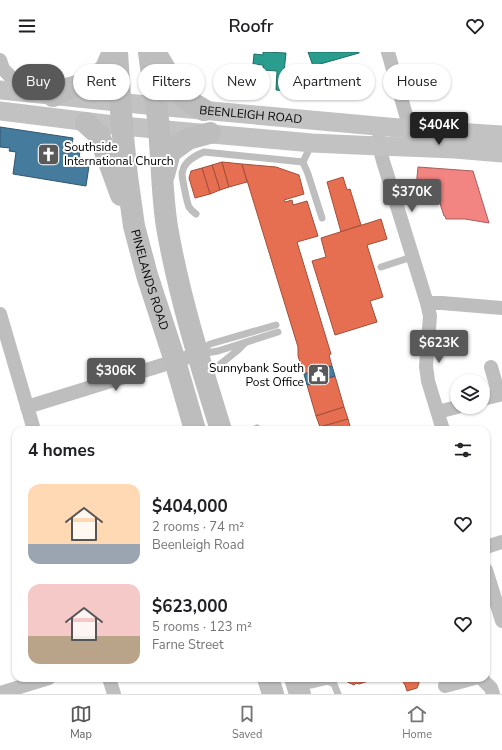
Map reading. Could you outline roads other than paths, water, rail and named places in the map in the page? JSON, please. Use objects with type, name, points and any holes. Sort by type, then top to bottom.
[{"type":"main road","points":[[65,90],[87,82],[105,70],[113,52]]},
{"type":"main road","name":"PINELANDS ROAD","points":[[117,52],[126,176],[134,226],[147,275],[175,361],[194,426]]},
{"type":"main road","points":[[149,52],[159,129],[162,182],[167,226],[176,274],[220,426]]},
{"type":"main road","points":[[155,52],[175,86],[184,98],[204,110]]},
{"type":"main road","name":"BEENLEIGH ROAD","points":[[0,90],[12,91]]},
{"type":"main road","name":"BEENLEIGH ROAD","points":[[65,97],[410,129],[502,135]]},
{"type":"main road","name":"BEENLEIGH ROAD","points":[[0,112],[86,123],[312,143],[455,149],[502,153]]},
{"type":"main road","points":[[86,123],[98,135],[134,226]]},
{"type":"main road","points":[[162,182],[170,152],[188,140],[210,133]]},
{"type":"main road","points":[[269,682],[273,694]]},
{"type":"street","points":[[388,52],[410,129]]},
{"type":"street","points":[[1,66],[12,77]]},
{"type":"street","points":[[378,125],[379,146],[430,316],[426,366],[428,381],[443,426]]},
{"type":"street","points":[[427,303],[502,308]]},
{"type":"street","points":[[0,314],[33,426]]},
{"type":"street","points":[[27,407],[198,354]]},
{"type":"street","points":[[490,397],[498,395],[491,367]]},
{"type":"street","points":[[438,412],[450,408]]},
{"type":"street","points":[[490,546],[502,542]]},
{"type":"street","points":[[490,583],[502,621]]},
{"type":"street","points":[[0,693],[36,682]]},
{"type":"street","points":[[110,682],[114,694]]},
{"type":"street","points":[[445,686],[460,682]]},
{"type":"street","points":[[486,682],[495,689]]},
{"type":"lane","points":[[312,143],[303,162],[322,218]]},
{"type":"lane","points":[[196,214],[192,212],[187,202],[182,174],[184,166],[196,155],[204,152],[303,162]]},
{"type":"lane","points":[[381,267],[412,257]]},
{"type":"lane","points":[[277,328],[245,343],[212,352],[198,354],[210,344],[277,328]]},
{"type":"lane","points":[[205,379],[245,343]]},
{"type":"lane","points":[[297,684],[311,685],[324,682]]},
{"type":"lane","points":[[332,682],[336,687],[338,694]]},
{"type":"place","name":"Southside International Church","points":[[48,154]]},
{"type":"place","name":"Sunnybank South Post Office","points":[[319,375]]}]
